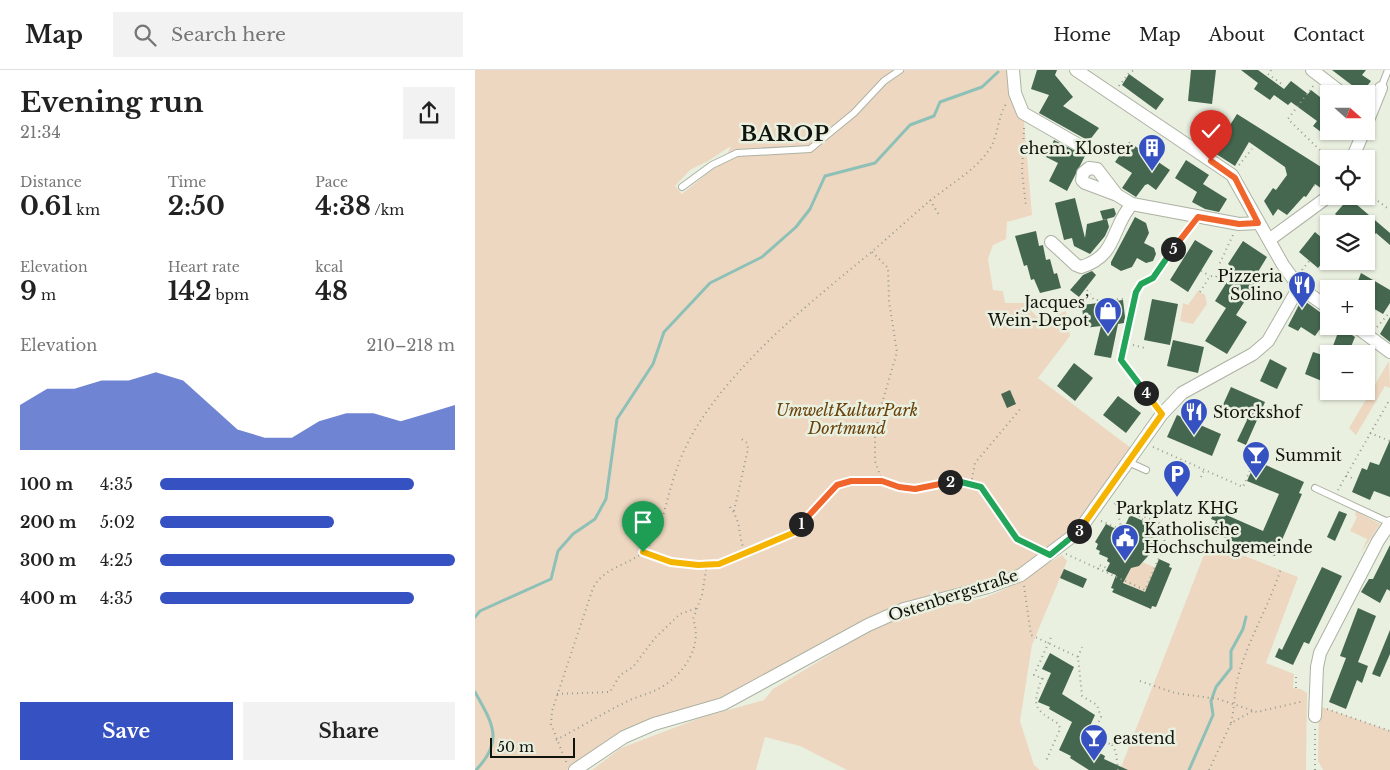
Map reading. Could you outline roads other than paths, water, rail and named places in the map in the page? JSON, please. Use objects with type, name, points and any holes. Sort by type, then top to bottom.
[{"type":"street","points":[[1013,70],[1015,93],[1023,113],[1084,148]]},
{"type":"street","points":[[1075,70],[1232,175],[1258,223],[1299,287],[1320,302]]},
{"type":"street","points":[[1316,73],[1331,85]]},
{"type":"street","points":[[1375,101],[1381,88]]},
{"type":"street","points":[[1117,195],[1132,204],[1239,224],[1258,223]]},
{"type":"street","points":[[1269,240],[1320,203]]},
{"type":"street","points":[[1051,242],[1076,265],[1081,267],[1088,265],[1106,252],[1132,204]]},
{"type":"street","name":"Ostenbergstraße","points":[[571,766],[625,737],[655,724],[723,704],[867,625],[904,608],[1021,575],[1078,532],[1162,414],[1182,394],[1253,354],[1268,341],[1299,287]]},
{"type":"street","points":[[1366,335],[1390,352]]},
{"type":"street","points":[[1315,706],[1317,667],[1323,646],[1378,541],[1390,523]]},
{"type":"lane","points":[[682,187],[711,165],[737,153],[810,149],[823,141],[854,113],[884,81],[900,70]]},
{"type":"lane","points":[[1381,88],[1388,70]]},
{"type":"lane","points":[[1162,414],[1121,360],[1124,342],[1136,292],[1141,284],[1153,278],[1179,240],[1198,217]]},
{"type":"lane","points":[[1128,462],[1146,470]]},
{"type":"lane","points":[[1315,488],[1390,523]]},
{"type":"waterway","points":[[475,617],[480,611],[551,579],[558,551],[573,534],[595,519],[606,499],[617,419],[653,364],[664,332],[710,283],[762,257],[796,227],[810,209],[825,176],[875,163],[910,125],[934,116],[940,102],[982,87],[998,72]]},
{"type":"waterway","points":[[1189,770],[1213,715],[1211,701],[1216,687],[1231,668],[1231,651],[1243,629],[1246,617]]},
{"type":"waterway","points":[[475,692],[487,714],[493,732],[490,750],[485,760],[476,770]]},
{"type":"place","name":"ehem. Kloster","points":[[1152,172]]},
{"type":"place","name":"Pizzeria Solino","points":[[1302,309]]},
{"type":"place","name":"Jacques’ Wein-Depot","points":[[1108,335]]},
{"type":"place","name":"Storckshof","points":[[1194,436]]},
{"type":"place","name":"Summit","points":[[1256,479]]},
{"type":"place","name":"Parkplatz KHG","points":[[1177,498]]},
{"type":"place","name":"Katholische Hochschulgemeinde","points":[[1125,562]]},
{"type":"place","name":"eastend","points":[[1094,762]]},
{"type":"district","name":"BAROP","points":[[785,134]]},
{"type":"park label","name":"UmweltKulturPark Dortmund","points":[[847,419]]}]
